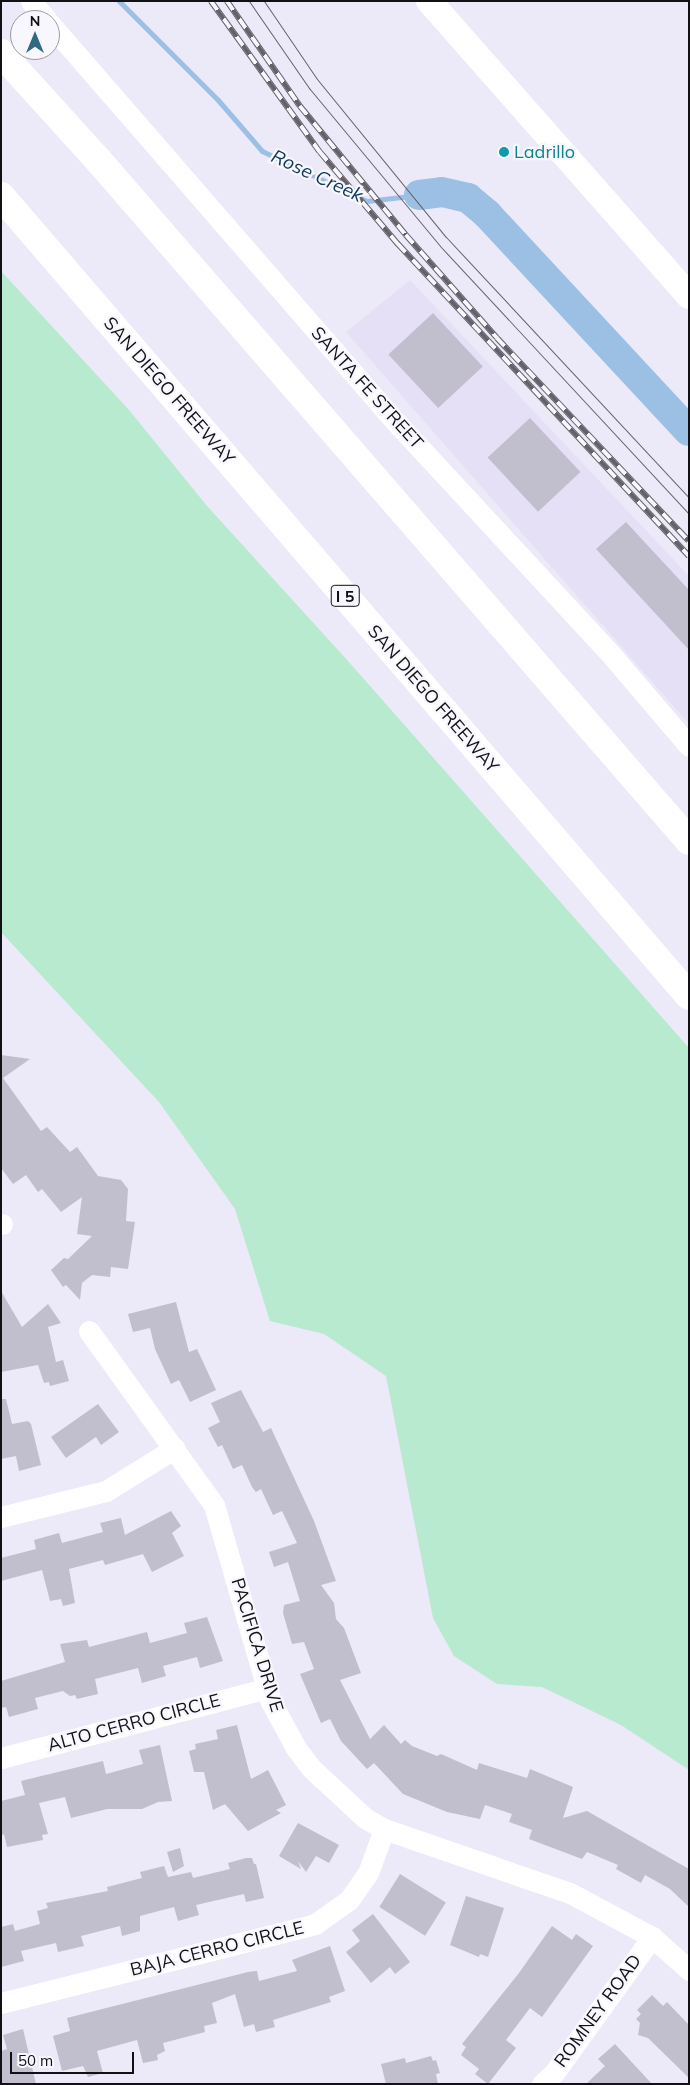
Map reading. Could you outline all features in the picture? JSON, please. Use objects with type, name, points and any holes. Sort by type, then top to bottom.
[{"type":"highway","points":[[1,53],[99,161],[689,842]]},
{"type":"highway","name":"SAN DIEGO FREEWAY","points":[[1,196],[689,996]]},
{"type":"main road","points":[[429,1],[689,296]]},
{"type":"street","name":"SANTA FE STREET","points":[[60,36],[394,420],[609,652],[689,746]]},
{"type":"street","name":"PACIFICA DRIVE","points":[[89,1331],[175,1448],[214,1505],[271,1702],[296,1748],[312,1769],[365,1818],[384,1829],[570,1893],[652,1937],[689,1970]]},
{"type":"street","points":[[1,1518],[106,1491],[175,1448]]},
{"type":"street","name":"ALTO CERRO CIRCLE","points":[[1,1758],[267,1688]]},
{"type":"street","name":"BAJA CERRO CIRCLE","points":[[1,2003],[315,1924],[349,1900],[368,1873],[384,1829]]},
{"type":"street","name":"ROMNEY ROAD","points":[[542,2084],[554,2072],[652,1937]]},
{"type":"shaded area","points":[[410,280],[689,576],[689,724],[346,332]]},
{"type":"green space","points":[[1,271],[129,410],[207,506],[348,661],[689,1048],[689,1770],[621,1725],[542,1687],[497,1684],[454,1656],[433,1618],[386,1376],[324,1334],[270,1321],[235,1209],[159,1102],[1,932]]},
{"type":"building","points":[[433,313],[483,366],[438,408],[388,355]]},
{"type":"building","points":[[530,418],[580,472],[538,512],[488,458]]},
{"type":"building","points":[[626,522],[689,590],[689,650],[596,549]]},
{"type":"building","points":[[1,1055],[30,1059],[3,1078],[41,1131],[47,1127],[70,1152],[77,1147],[98,1176],[121,1180],[128,1189],[126,1221],[135,1222],[128,1269],[111,1267],[110,1277],[92,1275],[82,1283],[80,1300],[66,1285],[63,1287],[51,1270],[64,1258],[68,1259],[92,1236],[77,1234],[82,1197],[61,1212],[42,1189],[38,1192],[26,1175],[13,1184],[1,1168]]},
{"type":"building","points":[[1,1291],[22,1327],[48,1304],[61,1323],[48,1327],[56,1362],[63,1360],[69,1381],[50,1386],[49,1382],[44,1383],[38,1365],[1,1372]]},
{"type":"building","points":[[176,1302],[189,1352],[197,1349],[216,1390],[190,1402],[179,1380],[171,1384],[155,1349],[150,1328],[133,1332],[128,1314]]},
{"type":"building","points":[[241,1390],[263,1432],[271,1428],[314,1521],[336,1581],[321,1585],[334,1603],[336,1619],[344,1628],[361,1673],[340,1680],[370,1739],[384,1725],[401,1744],[405,1740],[412,1746],[437,1756],[441,1754],[477,1770],[479,1763],[527,1778],[530,1769],[573,1787],[563,1818],[587,1811],[689,1869],[689,1907],[670,1889],[645,1875],[641,1883],[616,1869],[618,1865],[587,1852],[582,1859],[529,1839],[532,1830],[509,1822],[512,1814],[485,1805],[480,1819],[447,1812],[403,1794],[374,1763],[367,1769],[341,1741],[330,1719],[321,1723],[300,1674],[314,1669],[304,1642],[292,1644],[283,1613],[284,1605],[300,1601],[288,1562],[274,1567],[269,1552],[297,1543],[282,1511],[273,1515],[261,1489],[256,1492],[252,1487],[242,1465],[233,1469],[222,1445],[218,1447],[208,1428],[220,1422],[211,1403]]},
{"type":"building","points":[[1,1399],[6,1399],[12,1424],[28,1421],[31,1424],[41,1465],[19,1471],[16,1456],[1,1459]]},
{"type":"building","points":[[98,1404],[119,1432],[101,1445],[96,1437],[66,1458],[51,1437]]},
{"type":"building","points":[[171,1511],[181,1526],[172,1533],[184,1556],[152,1572],[143,1554],[105,1565],[103,1560],[69,1569],[75,1603],[63,1606],[61,1599],[50,1601],[42,1570],[1,1581],[1,1558],[36,1549],[34,1540],[59,1533],[62,1543],[103,1532],[100,1523],[121,1518],[125,1535]]},
{"type":"building","points":[[207,1617],[223,1661],[200,1668],[197,1657],[163,1666],[166,1676],[142,1683],[138,1668],[95,1679],[98,1694],[77,1699],[75,1695],[70,1696],[63,1691],[35,1698],[38,1709],[9,1717],[6,1707],[1,1708],[1,1681],[65,1662],[60,1644],[87,1640],[89,1647],[147,1632],[150,1643],[187,1633],[184,1623]]},
{"type":"building","points":[[237,1725],[251,1779],[268,1770],[286,1805],[276,1810],[281,1813],[248,1831],[225,1804],[213,1810],[204,1772],[194,1772],[189,1751],[196,1749],[195,1744],[218,1739],[216,1730]]},
{"type":"building","points":[[160,1745],[172,1801],[158,1802],[142,1809],[107,1809],[71,1818],[65,1797],[39,1803],[48,1834],[42,1835],[43,1840],[7,1847],[4,1834],[1,1836],[1,1801],[25,1795],[21,1781],[103,1761],[106,1774],[143,1764],[139,1750]]},
{"type":"building","points":[[298,1823],[339,1845],[329,1863],[316,1856],[306,1872],[298,1861],[301,1869],[279,1856]]},
{"type":"building","points":[[180,1848],[184,1866],[173,1872],[167,1852]]},
{"type":"building","points":[[252,1858],[254,1864],[256,1864],[264,1898],[246,1902],[244,1894],[196,1905],[199,1915],[178,1921],[174,1907],[140,1916],[140,1931],[122,1936],[120,1926],[81,1936],[84,1946],[58,1952],[56,1943],[21,1951],[24,1961],[1,1967],[1,1927],[13,1924],[15,1931],[40,1924],[37,1911],[48,1908],[46,1903],[108,1891],[107,1887],[142,1878],[140,1872],[164,1866],[168,1877],[191,1872],[193,1878],[230,1869],[228,1863]]},
{"type":"building","points":[[400,1874],[446,1903],[425,1936],[379,1907]]},
{"type":"building","points":[[466,1896],[504,1908],[488,1957],[480,1954],[479,1957],[450,1945]]},
{"type":"building","points":[[373,1914],[410,1962],[395,1974],[390,1967],[371,1983],[346,1952],[360,1941],[352,1930]]},
{"type":"building","points":[[552,1926],[572,1940],[576,1934],[593,1946],[542,2017],[530,2008],[506,2040],[516,2048],[488,2084],[475,2074],[479,2069],[461,2055],[466,2047],[462,2044],[519,1973]]},
{"type":"building","points":[[330,1946],[345,1991],[329,1997],[331,2002],[273,2020],[275,2027],[256,2032],[254,2024],[244,2027],[235,1994],[212,2003],[217,2023],[204,2026],[205,2032],[163,2043],[165,2051],[157,2055],[158,2060],[143,2063],[137,2040],[97,2051],[103,2073],[88,2077],[83,2066],[62,2071],[53,2036],[70,2031],[67,2018],[248,1972],[257,1971],[259,1981],[297,1971],[292,1960]]},
{"type":"building","points":[[652,1995],[663,2006],[667,2002],[689,2025],[689,2078],[648,2038],[638,2035],[640,2023],[636,2019],[641,2014],[637,2010]]},
{"type":"building","points":[[23,2029],[36,2084],[1,2084],[1,2051],[7,2049],[3,2035]]},
{"type":"building","points":[[615,2044],[652,2084],[586,2084],[605,2066],[598,2059]]},
{"type":"building","points":[[431,2056],[433,2061],[436,2060],[440,2073],[436,2074],[438,2084],[386,2084],[381,2064],[405,2058],[406,2063]]},
{"type":"waterway","name":"Rose Creek","points":[[119,1],[218,100],[262,151],[367,201],[419,195]]},
{"type":"waterway","name":"Rose Creek","points":[[419,195],[442,192],[468,198],[487,214],[689,431]]},
{"type":"tram line","points":[[249,1],[309,88],[440,246],[689,514]]},
{"type":"tram line","points":[[264,1],[317,79],[446,237],[689,498]]},
{"type":"railway","points":[[211,1],[320,152],[398,244],[689,556]]},
{"type":"railway","points":[[227,1],[300,106],[406,235],[497,338],[689,541]]},
{"type":"place","name":"Ladrillo","points":[[504,152]]}]
